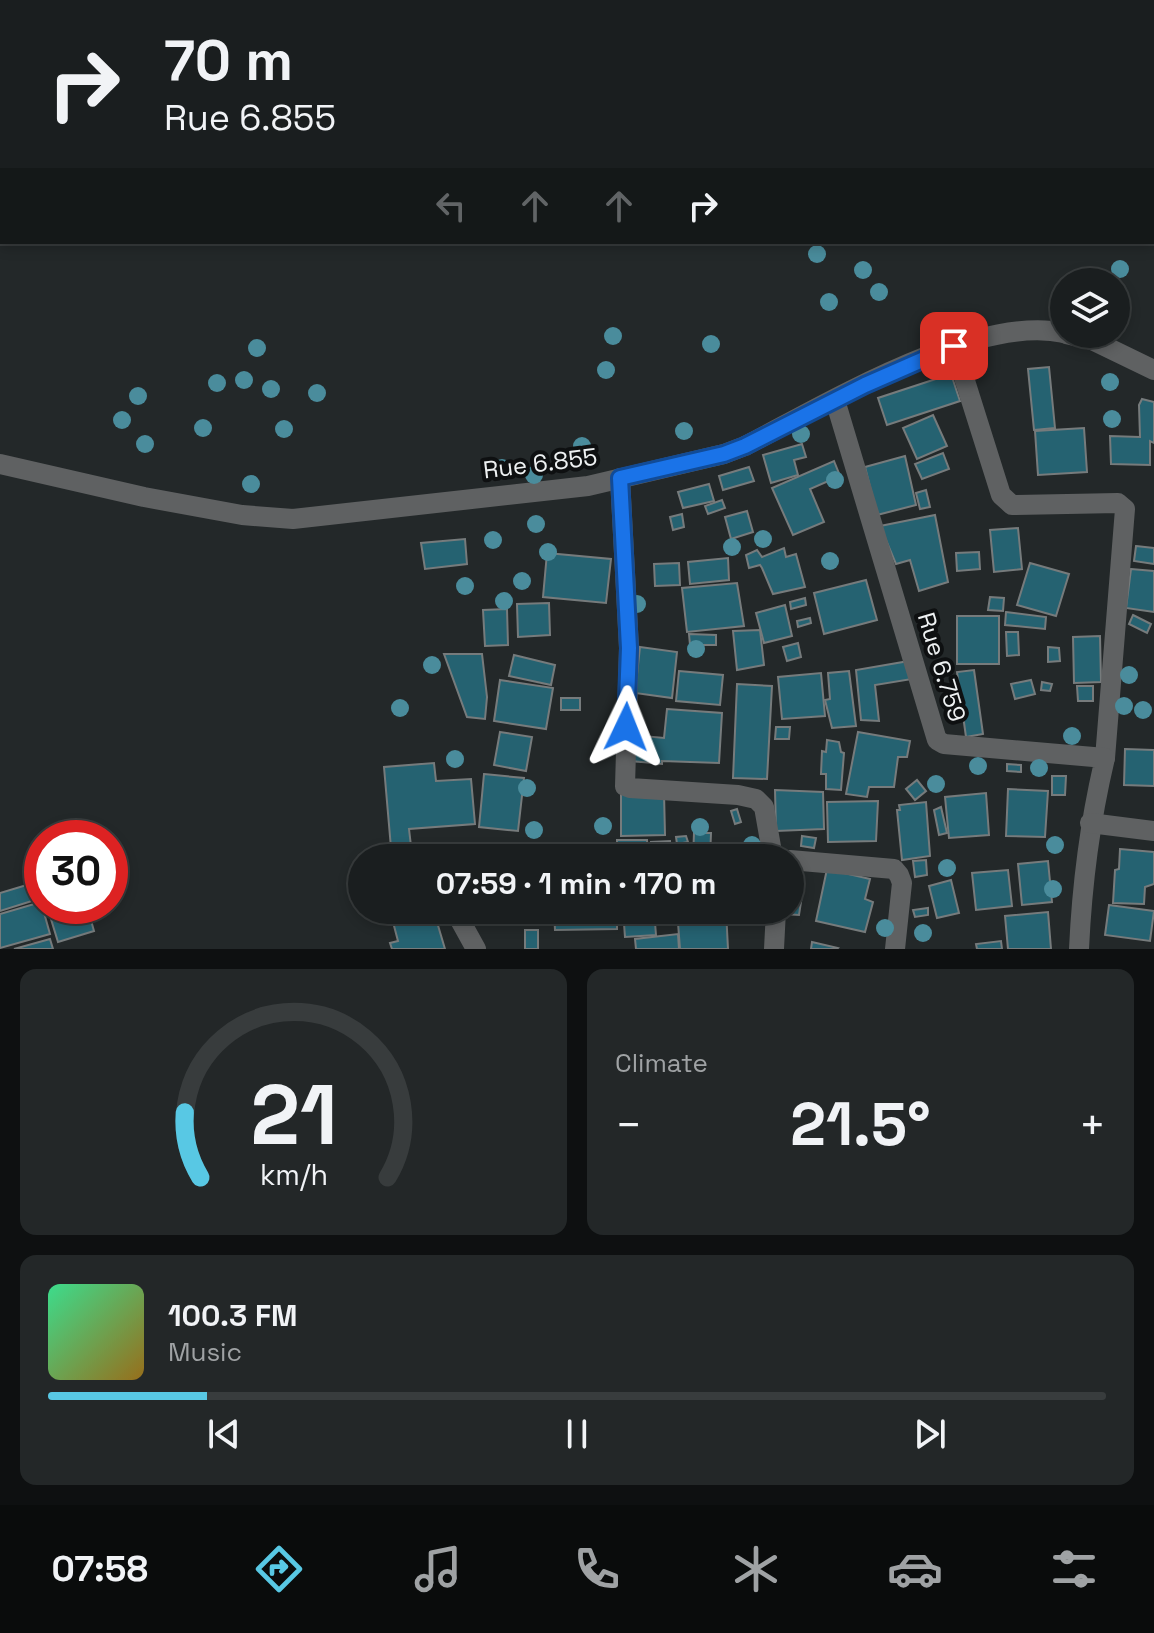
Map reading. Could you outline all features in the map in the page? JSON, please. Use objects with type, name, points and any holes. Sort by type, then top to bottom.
[{"type":"street","name":"Rue 6.855","points":[[0,464],[144,497],[242,515],[293,519],[588,486],[724,454],[745,446],[835,400],[954,346],[1015,332],[1050,330]]},
{"type":"street","points":[[954,346],[1001,495],[1006,502],[1012,505],[1118,503],[1125,509],[1105,758],[1090,823],[1081,894],[1079,949]]},
{"type":"street","name":"Rue 6.855","points":[[1109,348],[1154,370]]},
{"type":"street","name":"Rue 6.759","points":[[835,400],[937,740],[944,744],[1105,758]]},
{"type":"street","points":[[620,478],[629,648],[625,786],[756,799],[764,807],[771,844]]},
{"type":"street","points":[[1090,823],[1154,831]]},
{"type":"street","points":[[804,861],[894,869],[902,883],[895,949]]},
{"type":"street","points":[[462,924],[476,949]]},
{"type":"street","points":[[774,949],[775,924]]},
{"type":"building","points":[[1049,367],[1055,428],[1034,430],[1028,369]]},
{"type":"building","points":[[951,374],[960,401],[887,425],[878,398]]},
{"type":"building","points":[[1142,399],[1154,402],[1154,443],[1150,441],[1150,465],[1111,464],[1110,436],[1140,437],[1139,405]]},
{"type":"building","points":[[933,415],[947,446],[917,459],[903,428]]},
{"type":"building","points":[[1084,428],[1087,472],[1038,475],[1035,431]]},
{"type":"building","points":[[802,444],[806,457],[794,460],[798,475],[771,483],[763,455]]},
{"type":"building","points":[[943,453],[949,469],[922,479],[915,464]]},
{"type":"building","points":[[905,456],[916,505],[877,515],[865,467]]},
{"type":"building","points":[[834,461],[840,476],[810,489],[824,522],[793,535],[772,488]]},
{"type":"building","points":[[749,467],[754,481],[723,490],[719,476]]},
{"type":"building","points":[[709,484],[714,501],[683,508],[678,492]]},
{"type":"building","points":[[926,490],[930,507],[920,509],[916,493]]},
{"type":"building","points":[[722,500],[725,508],[708,514],[705,506]]},
{"type":"building","points":[[747,511],[753,532],[731,539],[725,517]]},
{"type":"building","points":[[682,514],[684,527],[673,530],[670,517]]},
{"type":"building","points":[[935,515],[948,582],[919,591],[910,560],[896,564],[880,526]]},
{"type":"building","points":[[1018,528],[1022,569],[994,572],[990,530]]},
{"type":"building","points":[[465,539],[467,564],[425,569],[421,543]]},
{"type":"building","points":[[1136,546],[1154,548],[1154,564],[1134,561]]},
{"type":"building","points":[[784,548],[786,557],[796,554],[805,587],[773,594],[760,565],[749,568],[746,555],[757,550],[762,557]]},
{"type":"building","points":[[979,552],[980,569],[957,571],[956,553]]},
{"type":"building","points":[[547,553],[611,559],[606,603],[543,597]]},
{"type":"building","points":[[728,558],[729,580],[690,584],[688,562]]},
{"type":"building","points":[[679,563],[680,585],[655,586],[654,564]]},
{"type":"building","points":[[1030,563],[1069,574],[1056,616],[1017,605]]},
{"type":"building","points":[[1131,569],[1154,571],[1154,612],[1126,608]]},
{"type":"building","points":[[866,580],[877,620],[824,634],[814,593]]},
{"type":"building","points":[[737,583],[744,626],[687,632],[682,588]]},
{"type":"building","points":[[990,597],[1004,598],[1003,611],[988,610]]},
{"type":"building","points":[[805,598],[806,605],[791,609],[790,602]]},
{"type":"building","points":[[549,603],[550,635],[518,637],[517,604]]},
{"type":"building","points":[[785,605],[792,636],[764,643],[756,613]]},
{"type":"building","points":[[507,609],[508,645],[485,646],[483,610]]},
{"type":"building","points":[[1006,612],[1046,617],[1045,629],[1005,625]]},
{"type":"building","points":[[1133,615],[1151,624],[1147,633],[1129,624]]},
{"type":"building","points":[[957,616],[999,616],[999,664],[957,664]]},
{"type":"building","points":[[810,618],[811,623],[798,627],[797,621]]},
{"type":"building","points":[[760,630],[764,665],[737,670],[733,631]]},
{"type":"building","points":[[1006,632],[1018,632],[1019,655],[1007,656]]},
{"type":"building","points":[[689,634],[716,635],[716,645],[690,645]]},
{"type":"building","points":[[1100,636],[1101,682],[1074,683],[1073,637]]},
{"type":"building","points":[[798,643],[801,657],[787,661],[783,647]]},
{"type":"building","points":[[640,647],[677,652],[672,698],[635,693]]},
{"type":"building","points":[[1048,647],[1059,648],[1060,661],[1048,662]]},
{"type":"building","points":[[444,654],[482,654],[487,697],[485,719],[467,717]]},
{"type":"building","points":[[514,655],[555,665],[551,685],[509,676]]},
{"type":"building","points":[[909,661],[912,679],[875,685],[879,721],[861,720],[856,670]]},
{"type":"building","points":[[974,670],[983,734],[966,737],[957,672]]},
{"type":"building","points":[[679,671],[723,675],[720,705],[676,701]]},
{"type":"building","points":[[849,671],[856,726],[832,728],[825,700],[830,699],[828,673]]},
{"type":"building","points":[[821,673],[825,716],[782,719],[778,677]]},
{"type":"building","points":[[500,680],[553,688],[546,729],[494,721]]},
{"type":"building","points":[[1031,680],[1035,694],[1015,699],[1011,684]]},
{"type":"building","points":[[1042,682],[1052,684],[1050,691],[1041,690]]},
{"type":"building","points":[[737,684],[772,686],[767,779],[733,778]]},
{"type":"building","points":[[1077,686],[1093,686],[1093,701],[1078,701]]},
{"type":"building","points":[[561,698],[580,698],[580,710],[561,710]]},
{"type":"building","points":[[667,709],[722,713],[719,763],[631,761],[633,735],[664,738]]},
{"type":"building","points":[[776,727],[790,727],[789,739],[775,739]]},
{"type":"building","points":[[500,732],[532,737],[526,771],[494,765]]},
{"type":"building","points":[[858,732],[910,741],[907,757],[898,757],[894,787],[869,787],[867,797],[846,794]]},
{"type":"building","points":[[827,740],[839,742],[844,753],[841,790],[826,789],[826,774],[821,774],[822,751],[826,752]]},
{"type":"building","points":[[1125,749],[1154,750],[1154,786],[1124,785]]},
{"type":"building","points":[[434,763],[436,781],[471,779],[475,824],[409,829],[411,844],[391,844],[384,767]]},
{"type":"building","points":[[1007,764],[1021,765],[1021,772],[1007,771]]},
{"type":"building","points":[[484,774],[524,778],[518,831],[479,827]]},
{"type":"building","points":[[1052,776],[1066,776],[1065,795],[1052,795]]},
{"type":"building","points":[[917,780],[926,791],[915,800],[906,789]]},
{"type":"building","points":[[1008,789],[1048,791],[1045,837],[1006,836]]},
{"type":"building","points":[[775,790],[823,792],[824,829],[776,831]]},
{"type":"building","points":[[621,793],[664,793],[665,835],[621,836]]},
{"type":"building","points":[[986,793],[989,835],[949,838],[945,797]]},
{"type":"building","points":[[878,801],[876,841],[828,842],[827,802]]},
{"type":"building","points":[[926,802],[930,856],[902,860],[899,805]]},
{"type":"building","points":[[941,807],[947,833],[939,835],[934,810]]},
{"type":"building","points":[[737,809],[741,822],[735,824],[731,811]]},
{"type":"building","points":[[694,833],[711,833],[711,844],[694,844]]},
{"type":"building","points":[[686,836],[688,842],[677,844],[676,837]]},
{"type":"building","points":[[802,836],[816,838],[814,848],[801,844]]},
{"type":"building","points":[[617,840],[647,840],[647,844],[617,844]]},
{"type":"building","points":[[670,841],[670,844],[651,844]]},
{"type":"building","points":[[1120,849],[1154,852],[1154,884],[1145,887],[1144,904],[1113,903]]},
{"type":"building","points":[[926,860],[927,875],[915,877],[913,861]]},
{"type":"building","points":[[1048,861],[1052,902],[1022,905],[1018,864]]},
{"type":"building","points":[[827,869],[870,879],[865,899],[873,902],[865,932],[816,921]]},
{"type":"building","points":[[1008,870],[1012,906],[976,910],[972,873]]},
{"type":"building","points":[[951,880],[959,913],[937,918],[929,886]]},
{"type":"building","points":[[24,886],[24,903],[0,911],[0,893]]},
{"type":"building","points":[[1109,905],[1154,911],[1150,941],[1105,935]]},
{"type":"building","points":[[24,907],[24,924],[47,924],[50,934],[0,948],[0,914]]},
{"type":"building","points":[[928,908],[928,915],[915,917],[913,910]]},
{"type":"building","points":[[1048,912],[1051,949],[1008,949],[1005,916]]},
{"type":"building","points":[[52,924],[92,924],[94,931],[58,942]]},
{"type":"building","points":[[394,924],[438,924],[445,949],[392,949],[390,943],[398,941]]},
{"type":"building","points":[[555,924],[617,924],[617,929],[555,930]]},
{"type":"building","points":[[624,924],[655,924],[656,935],[625,937]]},
{"type":"building","points":[[678,924],[727,924],[728,949],[680,949]]},
{"type":"building","points":[[525,930],[538,930],[538,949],[525,949]]},
{"type":"building","points":[[678,934],[679,949],[636,949],[635,939]]},
{"type":"building","points":[[50,939],[53,949],[14,949]]},
{"type":"building","points":[[1001,941],[1002,949],[977,949],[976,944]]},
{"type":"building","points":[[812,942],[838,948],[811,949]]},
{"type":"route","points":[[626,727],[629,648],[620,478],[724,454],[745,446],[865,385],[954,346]]}]
